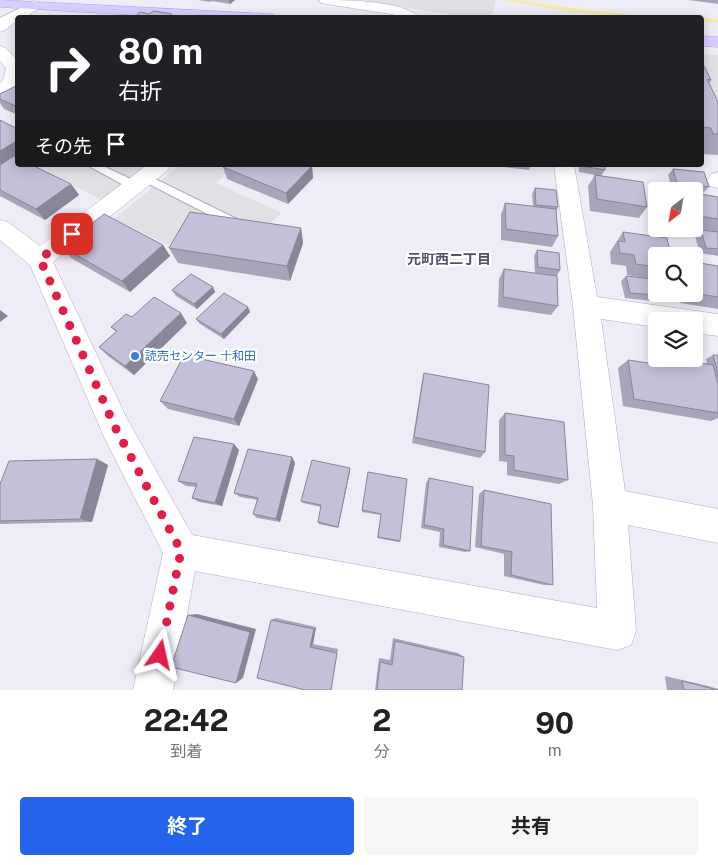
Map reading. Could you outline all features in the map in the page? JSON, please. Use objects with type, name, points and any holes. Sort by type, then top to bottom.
[{"type":"street","points":[[326,0],[400,11],[407,15]]},
{"type":"street","points":[[0,3],[194,15]]},
{"type":"street","points":[[17,15],[34,5]]},
{"type":"street","points":[[0,27],[15,16]]},
{"type":"street","points":[[704,41],[718,42]]},
{"type":"street","points":[[0,52],[15,66]]},
{"type":"street","points":[[0,95],[13,79],[15,71]]},
{"type":"street","points":[[181,551],[617,631],[610,504],[586,306],[564,167]]},
{"type":"street","points":[[40,259],[147,176]]},
{"type":"street","points":[[0,228],[40,259],[115,427],[181,551],[153,690]]},
{"type":"street","points":[[586,306],[648,315]]},
{"type":"street","points":[[703,323],[718,325]]},
{"type":"street","points":[[610,504],[718,526]]},
{"type":"lane","points":[[102,167],[147,176],[238,224]]},
{"type":"shaded area","points":[[359,0],[496,0],[492,15],[452,15]]},
{"type":"shaded area","points":[[704,54],[718,55],[718,133],[704,103]]},
{"type":"shaded area","points":[[41,167],[144,167],[101,200]]},
{"type":"shaded area","points":[[178,167],[233,167],[216,183],[282,213],[264,228],[198,216],[168,245],[114,219]]},
{"type":"building","points":[[154,11],[172,14],[137,15],[140,12],[149,14]]},
{"type":"building","points":[[704,66],[711,80],[707,79],[718,102],[718,134],[713,134],[711,128],[704,127]]},
{"type":"building","points":[[15,86],[15,106],[0,99],[0,94]]},
{"type":"building","points":[[0,120],[15,128],[15,142],[0,151]]},
{"type":"building","points":[[14,156],[15,167],[36,167],[71,184],[36,209],[0,190],[0,165]]},
{"type":"building","points":[[223,167],[311,167],[286,193]]},
{"type":"building","points":[[588,167],[605,167],[605,170]]},
{"type":"building","points":[[673,169],[704,172],[709,187],[703,186],[703,182],[677,182]]},
{"type":"building","points":[[595,175],[643,182],[647,207],[597,199]]},
{"type":"building","points":[[535,188],[556,190],[558,207],[536,205]]},
{"type":"building","points":[[703,194],[718,197],[718,219],[703,216]]},
{"type":"building","points":[[505,203],[556,209],[558,236],[506,229]]},
{"type":"building","points":[[190,212],[301,228],[287,266],[169,248]]},
{"type":"building","points":[[104,214],[163,245],[122,281],[62,247]]},
{"type":"building","points":[[703,230],[718,232],[718,249],[706,248]]},
{"type":"building","points":[[623,232],[648,235],[648,238],[667,238],[669,247],[648,247],[648,266],[636,264],[634,255],[620,253],[618,241],[625,242]]},
{"type":"building","points":[[537,250],[559,253],[560,270],[538,267]]},
{"type":"building","points":[[703,264],[718,266],[718,297],[703,294]]},
{"type":"building","points":[[504,269],[557,276],[558,306],[503,297]]},
{"type":"building","points":[[191,274],[213,287],[194,304],[172,290]]},
{"type":"building","points":[[626,276],[648,278],[648,294],[630,293]]},
{"type":"building","points":[[224,293],[248,307],[221,334],[196,319]]},
{"type":"building","points":[[154,297],[181,313],[125,366],[99,347],[117,331],[111,327],[126,314],[132,317]]},
{"type":"building","points":[[184,355],[254,371],[234,419],[160,401]]},
{"type":"building","points":[[713,355],[718,355],[718,373]]},
{"type":"building","points":[[628,360],[648,363],[648,367],[703,367],[703,363],[713,365],[718,384],[718,413],[634,399]]},
{"type":"building","points":[[424,373],[489,385],[485,452],[414,437]]},
{"type":"building","points":[[505,413],[564,422],[568,480],[514,470],[514,456],[505,455]]},
{"type":"building","points":[[194,437],[234,444],[215,503],[192,498],[197,484],[178,481]]},
{"type":"building","points":[[248,449],[292,457],[276,519],[253,514],[258,498],[234,493]]},
{"type":"building","points":[[97,459],[80,519],[0,521],[0,484],[9,461]]},
{"type":"building","points":[[312,460],[350,468],[338,527],[318,522],[321,505],[301,501]]},
{"type":"building","points":[[368,472],[407,479],[400,541],[378,537],[381,514],[362,510]]},
{"type":"building","points":[[429,478],[473,487],[470,551],[443,545],[444,529],[424,525]]},
{"type":"building","points":[[484,490],[551,504],[553,585],[511,575],[512,552],[481,546]]},
{"type":"building","points":[[188,615],[250,632],[236,683],[171,667]]},
{"type":"building","points":[[271,620],[314,629],[310,647],[337,653],[331,690],[305,690],[257,678]]},
{"type":"building","points":[[395,641],[464,657],[462,690],[377,690],[380,662],[392,665]]},
{"type":"building","points":[[682,681],[718,690],[684,690]]},
{"type":"waterway","points":[[506,0],[570,10],[627,15]]},
{"type":"waterway","points":[[704,20],[718,21]]},
{"type":"place","name":"読売センター 十和田","points":[[135,356]]},
{"type":"district","name":"元町西二丁目","points":[[449,259]]},
{"type":"route","points":[[72,234],[40,259],[115,427],[181,551],[160,655]]}]
